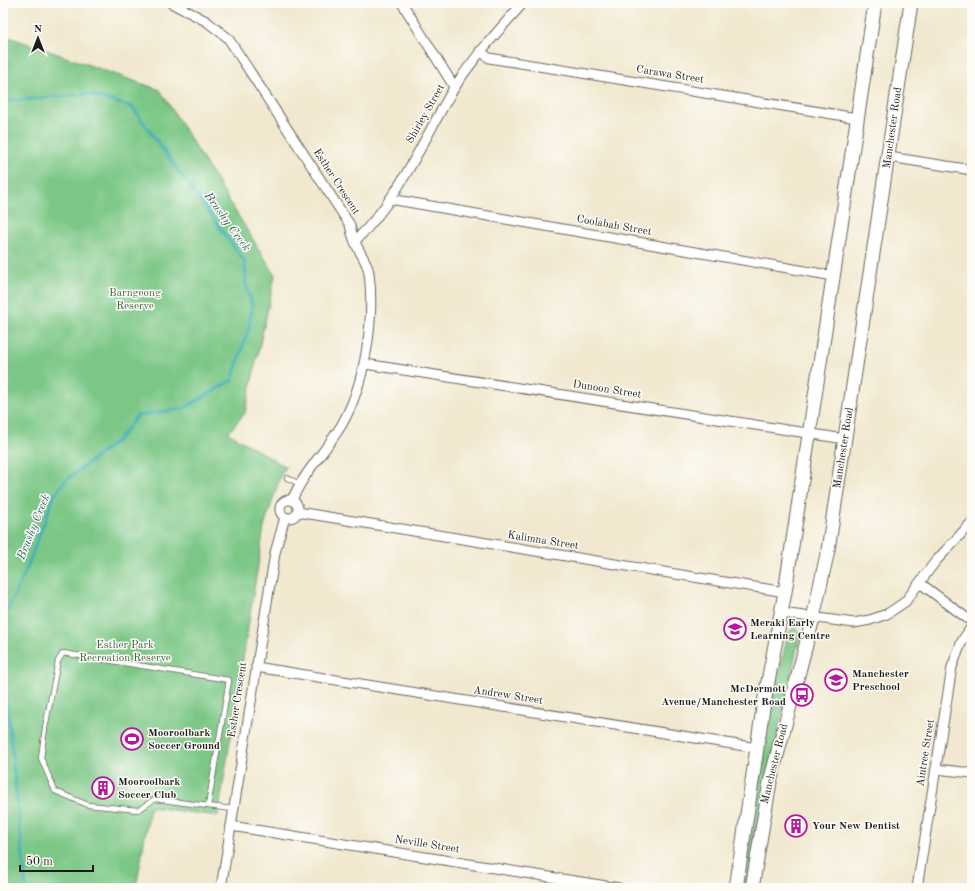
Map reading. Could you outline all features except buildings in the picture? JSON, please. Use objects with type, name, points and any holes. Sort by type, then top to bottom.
[{"type":"main road","name":"Manchester Road","points":[[736,888],[757,748],[782,613],[875,3]]},
{"type":"main road","name":"Manchester Road","points":[[752,888],[770,782],[813,618],[828,550],[889,157],[911,3]]},
{"type":"street","name":"Esther Crescent","points":[[174,3],[206,21],[228,38],[350,225],[355,241],[369,271],[370,313],[364,364],[352,402],[341,425],[307,471],[292,500]]},
{"type":"street","points":[[402,3],[455,88]]},
{"type":"street","name":"Shirley Street","points":[[355,241],[372,224],[390,199],[455,88],[480,51],[523,3]]},
{"type":"street","name":"Carawa Street","points":[[480,51],[489,58],[857,118]]},
{"type":"street","points":[[889,157],[972,170]]},
{"type":"street","name":"Coolabah Street","points":[[390,199],[834,276]]},
{"type":"street","name":"Dunoon Street","points":[[364,364],[845,439]]},
{"type":"street","points":[[286,500],[292,500],[298,506],[298,512],[292,518],[285,517],[280,510],[281,504],[286,500]]},
{"type":"street","name":"Kalimna Street","points":[[298,512],[785,592]]},
{"type":"street","name":"Esther Crescent","points":[[221,888],[275,553],[285,517]]},
{"type":"street","points":[[782,613],[854,623],[870,620],[886,614],[905,602],[935,562],[972,522]]},
{"type":"street","points":[[920,583],[972,622]]},
{"type":"street","name":"Aintree Street","points":[[917,888],[952,667],[959,648],[972,626]]},
{"type":"street","name":"Andrew Street","points":[[256,667],[757,748]]},
{"type":"street","points":[[936,770],[972,773]]},
{"type":"street","name":"Neville Street","points":[[231,826],[619,888]]},
{"type":"lane","points":[[286,478],[300,484]]},
{"type":"lane","points":[[208,806],[228,680],[63,653],[58,662],[45,728],[41,758],[55,792],[88,805],[138,810],[155,799],[208,806],[233,809]]},
{"type":"green space","points":[[3,35],[160,90],[275,275],[245,413],[228,433],[286,467],[280,477],[264,527],[218,816],[150,807],[136,888],[4,888],[3,551],[5,545],[3,528]]},
{"type":"green space","points":[[795,626],[799,630],[800,635],[785,701],[771,707],[788,634]]},
{"type":"green space","points":[[784,704],[747,888],[740,888],[766,731],[771,710]]},
{"type":"waterway","name":"Brushy Creek","points":[[3,100],[6,101],[88,94],[132,107],[245,262],[246,284],[252,305],[249,327],[232,380],[185,408],[137,416],[119,439],[64,482],[54,496],[27,568],[3,621]]},
{"type":"waterway","name":"Brushy Creek","points":[[3,667],[26,888]]},
{"type":"place","name":"Meraki Early Learning Centre","points":[[735,629]]},
{"type":"place","name":"Manchester Preschool","points":[[836,680]]},
{"type":"place","name":"McDermott Avenue/Manchester Road","points":[[802,695]]},
{"type":"place","name":"Mooroolbark Soccer Ground","points":[[132,739]]},
{"type":"place","name":"Mooroolbark Soccer Club","points":[[103,788]]},
{"type":"place","name":"Your New Dentist","points":[[796,826]]},
{"type":"park label","name":"Barngeong Reserve","points":[[135,299]]},
{"type":"park label","name":"Esther Park Recreation Reserve","points":[[125,651]]}]
